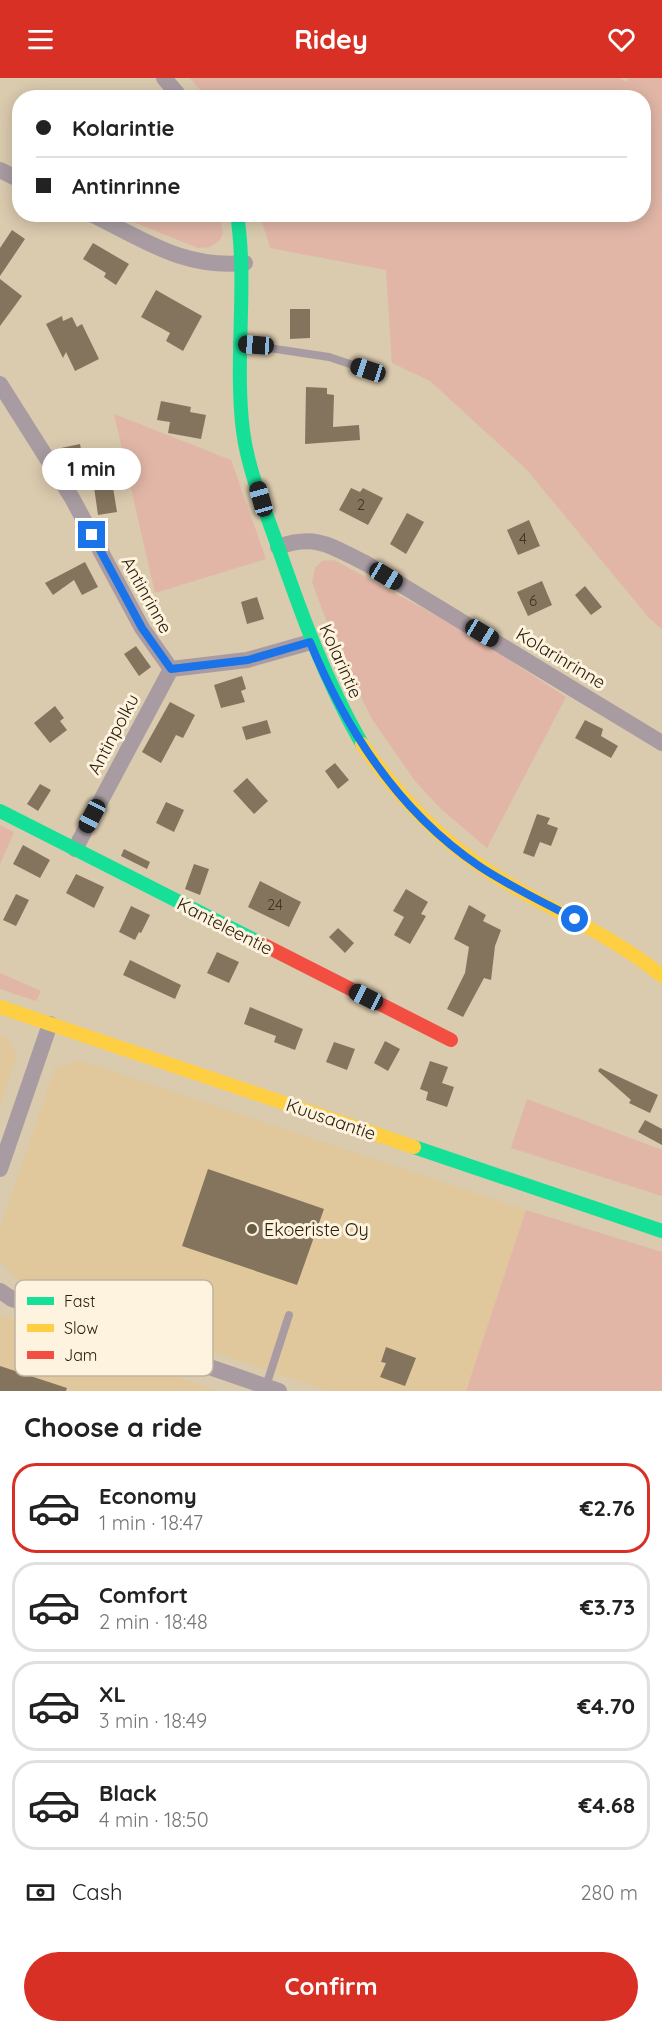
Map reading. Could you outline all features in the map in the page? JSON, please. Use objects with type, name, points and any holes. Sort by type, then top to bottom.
[{"type":"street","points":[[164,78],[174,90]]},
{"type":"street","points":[[107,222],[184,260],[203,264],[245,263]]},
{"type":"street","name":"Kolarintie","points":[[238,222],[245,263],[242,404],[247,452],[310,642],[335,699],[351,728],[386,778],[422,818],[479,866],[613,938],[662,976]]},
{"type":"street","name":"Antinrinne","points":[[0,384],[72,498],[142,628],[171,669]]},
{"type":"street","name":"Kolarinrinne","points":[[278,547],[306,540],[331,547],[367,564],[662,743]]},
{"type":"street","points":[[171,669],[248,660],[310,642]]},
{"type":"street","name":"Antinpolku","points":[[75,849],[171,669]]},
{"type":"street","name":"Kanteleentie","points":[[0,811],[451,1040]]},
{"type":"street","name":"Kuusaantie","points":[[0,1007],[662,1231]]},
{"type":"street","points":[[0,1169],[50,1024]]},
{"type":"street","points":[[0,1291],[15,1300]]},
{"type":"street","points":[[213,1368],[273,1389]]},
{"type":"lane","points":[[242,344],[329,357],[368,370]]},
{"type":"lane","points":[[273,1389],[289,1315]]},
{"type":"shaded area","points":[[190,78],[619,78],[626,82],[629,78],[662,78],[662,629],[650,619],[526,469],[430,381],[392,363],[386,270],[270,248],[262,222],[651,222],[651,90],[200,90]]},
{"type":"shaded area","points":[[133,222],[221,222],[223,233],[220,240],[210,247],[198,248]]},
{"type":"shaded area","points":[[114,414],[231,460],[266,559],[155,593]]},
{"type":"shaded area","points":[[334,560],[463,630],[566,697],[487,848],[441,809],[415,781],[372,719],[336,647],[312,582],[315,568],[322,561]]},
{"type":"shaded area","points":[[0,825],[14,832],[0,864]]},
{"type":"shaded area","points":[[0,973],[41,991],[36,1001],[0,989]]},
{"type":"shaded area","points":[[0,1035],[8,1038],[17,1055],[0,1107]]},
{"type":"shaded area","points":[[79,1060],[526,1210],[466,1391],[327,1391],[213,1352],[213,1280],[18,1280],[0,1260],[0,1228],[55,1068]]},
{"type":"shaded area","points":[[527,1099],[662,1150],[662,1196],[511,1148]]},
{"type":"shaded area","points":[[526,1210],[662,1252],[662,1391],[466,1391]]},
{"type":"shaded area","points":[[0,1315],[15,1320],[15,1376],[175,1376],[218,1391],[0,1391]]},
{"type":"building","points":[[12,230],[25,239],[0,276],[0,248]]},
{"type":"building","points":[[93,243],[129,264],[116,285],[104,277],[106,273],[83,259]]},
{"type":"building","points":[[0,279],[22,296],[0,326]]},
{"type":"building","points":[[156,290],[202,316],[183,351],[166,341],[170,333],[141,317]]},
{"type":"building","points":[[290,309],[310,309],[310,338],[290,339]]},
{"type":"building","points":[[62,316],[63,321],[72,317],[77,327],[82,324],[99,359],[75,371],[66,352],[63,358],[46,324]]},
{"type":"building","points":[[306,387],[327,388],[327,394],[334,395],[333,427],[359,425],[360,440],[305,444]]},
{"type":"building","points":[[161,401],[191,407],[190,412],[206,415],[201,439],[168,433],[170,422],[157,420]]},
{"type":"building","points":[[80,444],[83,460],[64,463],[61,448]]},
{"type":"building","points":[[109,463],[117,512],[98,515],[93,480],[86,481],[84,467]]},
{"type":"building","points":[[351,488],[360,492],[363,488],[383,498],[368,525],[339,510]]},
{"type":"building","points":[[407,513],[424,522],[406,554],[390,544]]},
{"type":"building","points":[[529,520],[540,546],[518,555],[507,530]]},
{"type":"building","points":[[85,562],[98,587],[82,595],[74,580],[53,595],[45,583]]},
{"type":"building","points":[[542,581],[552,605],[528,616],[517,592]]},
{"type":"building","points":[[585,586],[602,607],[591,615],[575,595]]},
{"type":"building","points":[[257,597],[264,619],[247,624],[241,602]]},
{"type":"building","points":[[136,646],[151,667],[139,676],[124,654]]},
{"type":"building","points":[[242,676],[246,689],[241,691],[245,702],[221,708],[214,685]]},
{"type":"building","points":[[170,702],[195,715],[183,738],[176,735],[161,763],[142,752]]},
{"type":"building","points":[[55,706],[64,718],[60,721],[67,730],[50,743],[34,723]]},
{"type":"building","points":[[267,720],[271,733],[246,740],[242,727]]},
{"type":"building","points":[[585,720],[603,729],[601,736],[618,746],[611,758],[575,738]]},
{"type":"building","points":[[335,763],[349,780],[338,789],[325,771]]},
{"type":"building","points":[[247,778],[268,801],[254,814],[233,791]]},
{"type":"building","points":[[40,784],[51,790],[38,811],[27,804]]},
{"type":"building","points":[[166,802],[184,810],[174,832],[156,823]]},
{"type":"building","points":[[537,814],[550,818],[547,824],[558,828],[551,846],[540,842],[534,857],[523,853]]},
{"type":"building","points":[[23,845],[50,860],[40,878],[13,864]]},
{"type":"building","points":[[124,849],[150,862],[147,869],[121,856]]},
{"type":"building","points":[[194,864],[209,869],[200,895],[185,889]]},
{"type":"building","points":[[76,874],[104,887],[94,908],[66,893]]},
{"type":"building","points":[[260,881],[301,902],[289,927],[248,907]]},
{"type":"building","points":[[406,889],[428,902],[421,914],[426,916],[410,944],[394,935],[404,917],[393,911]]},
{"type":"building","points":[[16,894],[29,900],[16,926],[3,920]]},
{"type":"building","points":[[469,905],[486,915],[483,921],[501,930],[495,946],[491,980],[484,978],[463,1017],[447,1009],[465,973],[469,947],[454,939]]},
{"type":"building","points":[[131,906],[150,915],[135,940],[119,932]]},
{"type":"building","points":[[338,928],[354,943],[345,953],[329,937]]},
{"type":"building","points":[[217,952],[239,962],[229,983],[207,973]]},
{"type":"building","points":[[130,960],[181,985],[175,999],[123,975]]},
{"type":"building","points":[[250,1007],[303,1029],[295,1050],[274,1042],[276,1036],[244,1024]]},
{"type":"building","points":[[385,1041],[400,1049],[388,1071],[374,1063]]},
{"type":"building","points":[[334,1042],[355,1049],[347,1070],[326,1062]]},
{"type":"building","points":[[430,1061],[448,1067],[442,1083],[454,1087],[447,1107],[426,1100],[428,1092],[420,1089]]},
{"type":"building","points":[[600,1068],[658,1095],[650,1113],[629,1103],[631,1100],[598,1071]]},
{"type":"building","points":[[645,1120],[662,1129],[662,1145],[638,1132]]},
{"type":"building","name":"Ekoeriste Oy","points":[[208,1169],[324,1209],[297,1285],[182,1246]]},
{"type":"building","points":[[386,1347],[416,1358],[405,1386],[380,1377],[386,1363],[381,1362]]},
{"type":"building","points":[[0,1366],[15,1371],[15,1376],[30,1376],[67,1388],[66,1391],[0,1391]]},
{"type":"traffic: fast","points":[[238,222],[241,268],[241,404],[243,431],[249,460],[315,646],[336,695],[362,744]]},
{"type":"traffic: fast","points":[[0,811],[262,944]]},
{"type":"traffic: fast","points":[[414,1147],[662,1231]]},
{"type":"traffic: slow","points":[[362,744],[413,808],[458,850],[498,877],[617,944],[662,976]]},
{"type":"traffic: slow","points":[[0,1007],[414,1147]]},
{"type":"traffic: jam","points":[[262,944],[451,1040]]},
{"type":"place","name":"Ekoeriste Oy","points":[[252,1229]]},
{"type":"route","points":[[92,535],[142,628],[160,657],[171,669],[248,660],[290,650],[310,642],[335,699],[351,728],[386,778],[422,818],[479,866],[575,919]]}]
